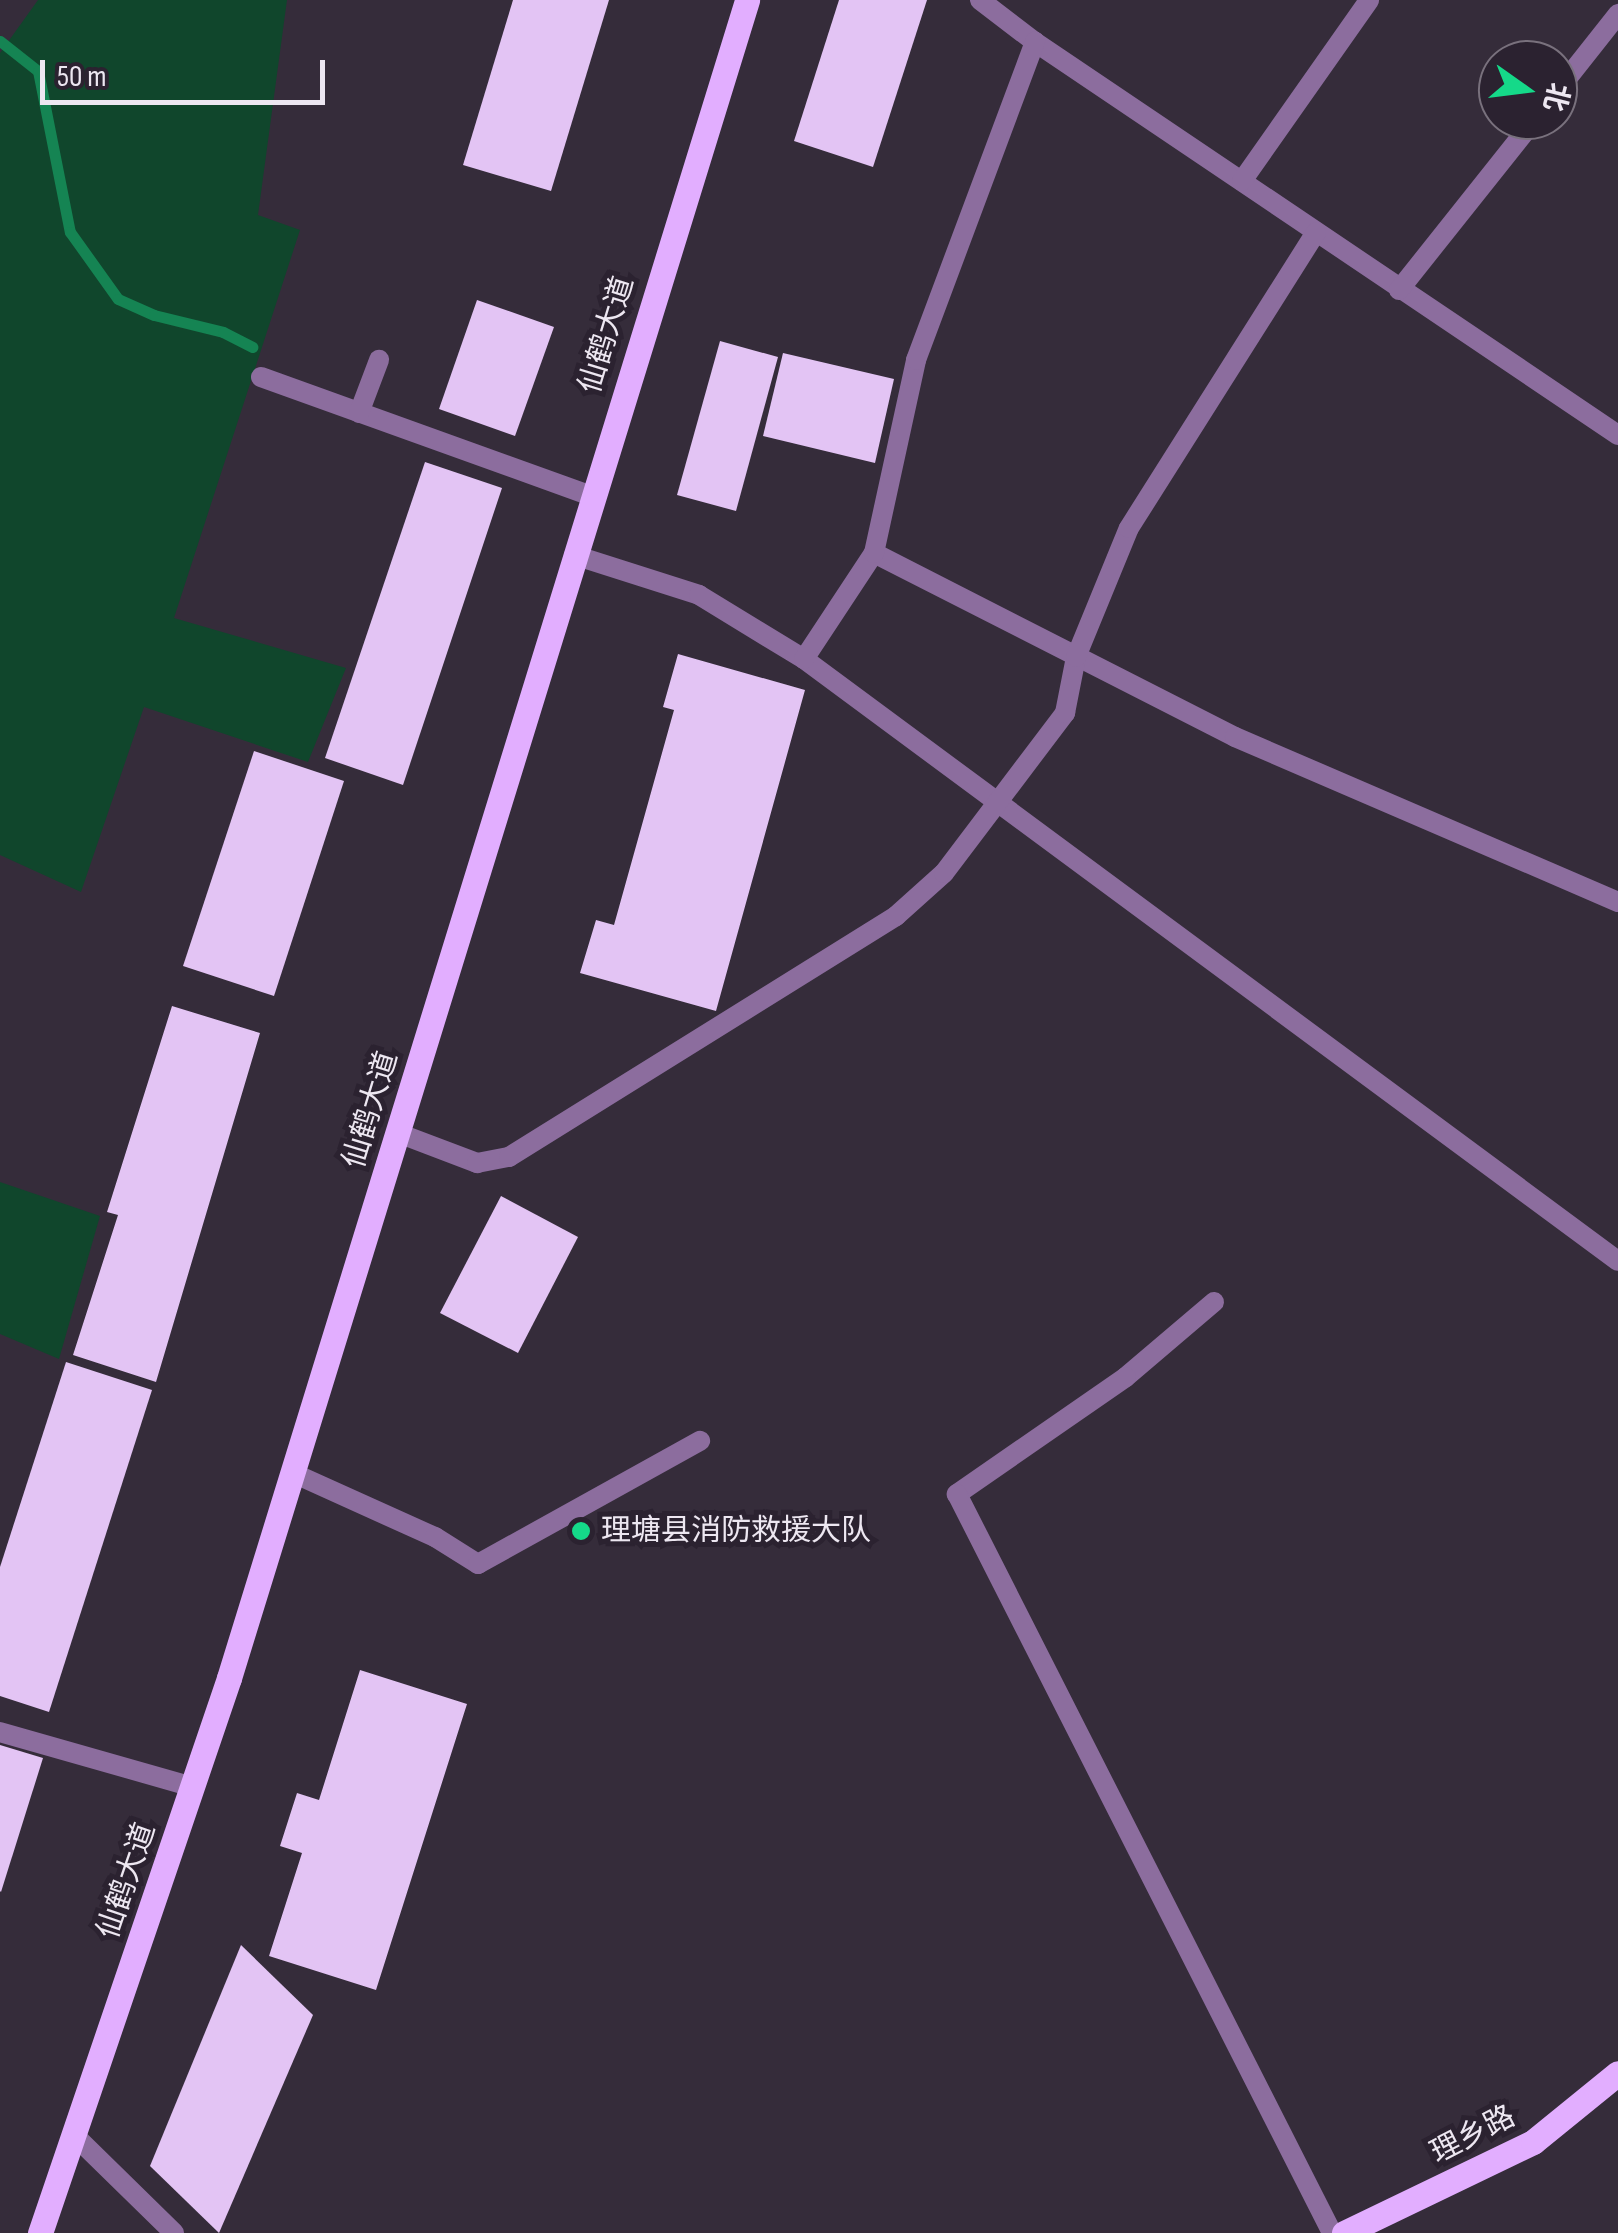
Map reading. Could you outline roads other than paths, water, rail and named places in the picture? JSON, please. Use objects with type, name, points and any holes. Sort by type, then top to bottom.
[{"type":"main road","name":"仙鹤大道","points":[[40,2233],[193,1787],[293,1472],[746,0]]},
{"type":"main road","name":"理乡路","points":[[1344,2233],[1533,2142],[1618,2073]]},
{"type":"street","points":[[980,0],[1035,42],[1400,290],[1614,425]]},
{"type":"street","points":[[1242,181],[1369,0]]},
{"type":"street","points":[[1578,65],[1618,14]]},
{"type":"street","points":[[804,659],[874,552],[916,360],[1035,42]]},
{"type":"street","points":[[1400,290],[1518,140]]},
{"type":"street","points":[[398,1133],[477,1162],[509,1158],[896,916],[944,873],[1065,713],[1076,657],[1129,528],[1316,232]]},
{"type":"street","points":[[359,413],[379,360]]},
{"type":"street","points":[[261,378],[592,496]]},
{"type":"street","points":[[874,552],[1235,737],[1618,902]]},
{"type":"street","points":[[574,555],[699,596],[804,659],[1618,1261]]},
{"type":"street","points":[[1214,1302],[1126,1377],[957,1494],[1332,2233]]},
{"type":"street","points":[[293,1472],[435,1538],[478,1564],[700,1440]]},
{"type":"street","points":[[0,1732],[193,1787]]},
{"type":"street","points":[[74,2135],[174,2233]]},
{"type":"waterway","points":[[0,41],[38,71],[70,232],[118,299],[154,315],[223,332],[252,347]]},
{"type":"place","name":"理塘县消防救援大队","points":[[581,1531]]}]
